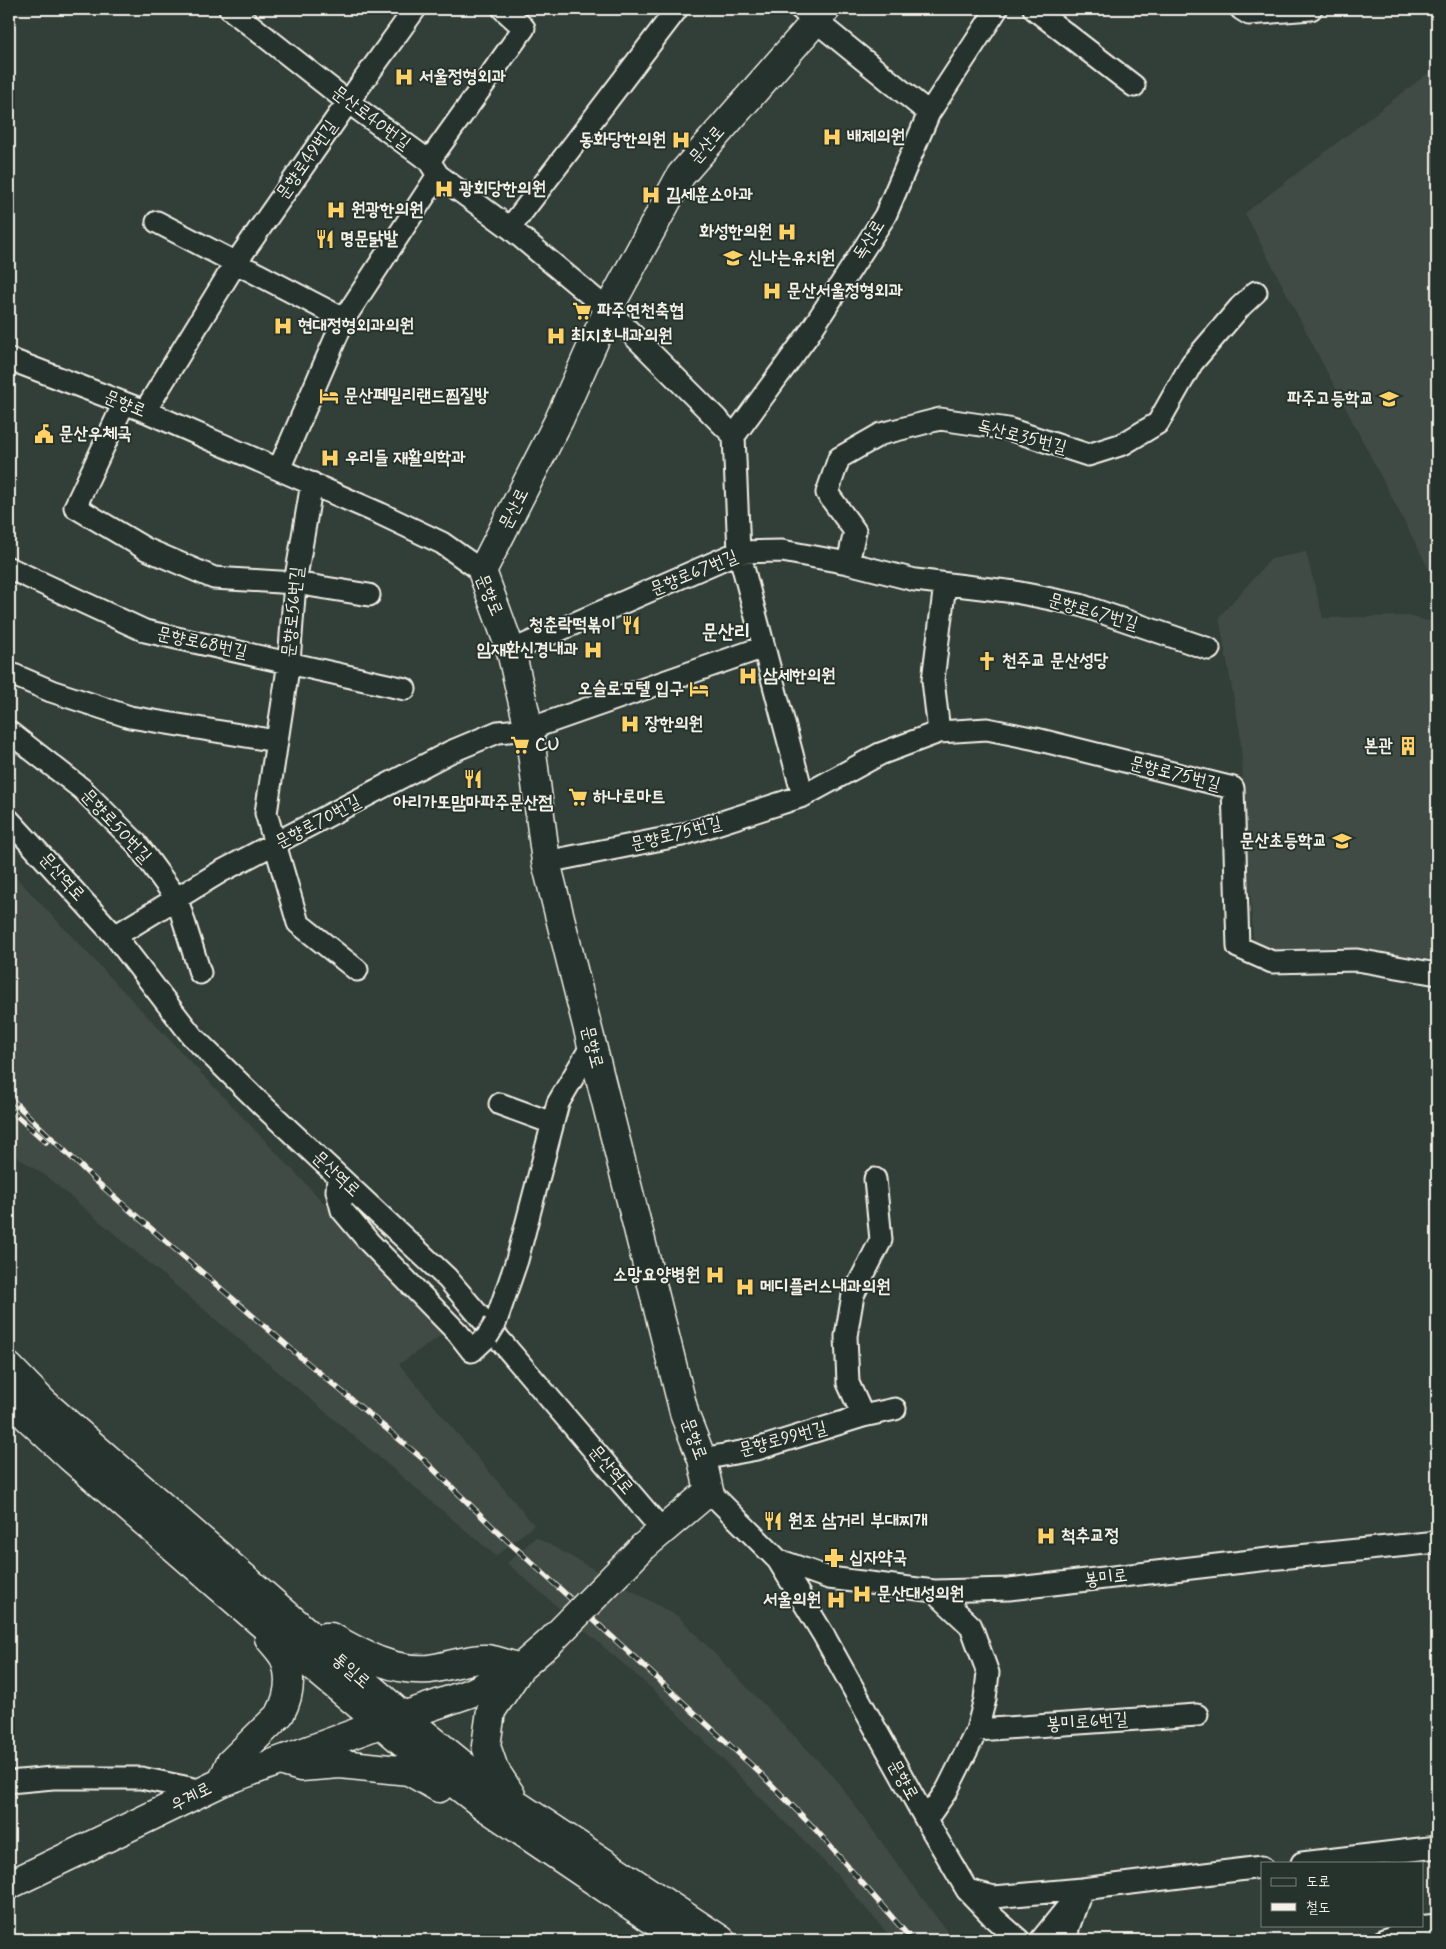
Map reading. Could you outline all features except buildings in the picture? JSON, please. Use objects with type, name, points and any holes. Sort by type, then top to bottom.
[{"type":"main road","name":"문산로","points":[[482,571],[559,420],[608,310],[681,175],[814,13]]},
{"type":"main road","name":"문향로","points":[[482,571],[511,651],[529,729],[546,862],[685,1416],[702,1458],[709,1491]]},
{"type":"main road","name":"통일로","points":[[9,1367],[44,1403],[312,1637],[392,1720],[428,1763],[484,1806],[682,1940]]},
{"type":"main road","name":"통일로","points":[[9,1400],[70,1457],[261,1623],[392,1720],[468,1769],[517,1805],[721,1940]]},
{"type":"main road","points":[[392,1720],[473,1692],[520,1668],[550,1642],[652,1538],[709,1491]]},
{"type":"main road","points":[[213,1787],[230,1763],[280,1714],[286,1703],[289,1681],[285,1659],[267,1636],[261,1623]]},
{"type":"main road","points":[[312,1637],[331,1637],[376,1660],[408,1668],[428,1669],[486,1659],[520,1668]]},
{"type":"main road","points":[[517,1805],[494,1769],[486,1746],[491,1711],[520,1668]]},
{"type":"main road","name":"우계로","points":[[9,1885],[213,1787],[392,1720]]},
{"type":"main road","points":[[281,1762],[301,1767],[340,1764],[409,1771],[464,1802],[484,1806]]},
{"type":"street","name":"문산로40번길","points":[[230,9],[510,228],[608,310]]},
{"type":"street","name":"문향로49번길","points":[[145,411],[235,264],[415,9]]},
{"type":"street","points":[[279,469],[344,319],[433,168],[524,28],[503,9]]},
{"type":"street","points":[[510,228],[677,9]]},
{"type":"street","name":"독산로","points":[[734,436],[808,335],[885,216],[928,113],[997,9]]},
{"type":"street","points":[[1034,9],[1134,86]]},
{"type":"street","points":[[1242,9],[1249,14],[1311,9]]},
{"type":"street","name":"문산로","points":[[814,13],[928,113]]},
{"type":"street","points":[[157,222],[344,319]]},
{"type":"street","name":"독산로35번길","points":[[848,563],[855,531],[827,493],[839,458],[881,434],[940,419],[1008,429],[1088,455],[1122,444],[1158,422],[1192,363],[1240,307],[1256,292]]},
{"type":"street","points":[[608,310],[734,436],[739,552],[803,796]]},
{"type":"street","name":"문향로","points":[[9,361],[145,411],[312,483],[442,543],[482,571]]},
{"type":"street","points":[[124,403],[75,507],[146,549],[214,578],[295,583],[369,594]]},
{"type":"street","name":"문향로56번길","points":[[312,483],[295,583],[288,662],[266,813],[298,923],[357,970]]},
{"type":"street","name":"문향로67번길","points":[[511,651],[739,552],[782,551],[848,563],[915,580],[1015,592],[1080,605],[1209,648]]},
{"type":"street","name":"문향로68번길","points":[[9,568],[145,631],[405,689]]},
{"type":"street","points":[[939,732],[933,680],[945,584]]},
{"type":"street","name":"문향로70번길","points":[[115,936],[220,872],[450,752],[498,732],[529,729],[764,647]]},
{"type":"street","points":[[9,673],[51,691],[130,717],[276,741]]},
{"type":"street","name":"문향로75번길","points":[[546,862],[682,835],[803,796],[880,754],[939,732],[987,729],[1036,739],[1233,788],[1238,947],[1272,962],[1357,960],[1437,974]]},
{"type":"street","name":"문향로50번길","points":[[9,732],[82,789],[130,836],[177,899],[200,973]]},
{"type":"street","name":"문산역로","points":[[9,820],[115,936],[192,1036],[260,1103],[447,1278],[652,1538]]},
{"type":"street","points":[[338,1176],[337,1191],[342,1210],[369,1242],[458,1333],[472,1351],[491,1331],[517,1260],[558,1103],[592,1045]]},
{"type":"street","points":[[500,1104],[552,1123]]},
{"type":"street","points":[[863,1416],[848,1383],[846,1336],[854,1295],[882,1240],[875,1179]]},
{"type":"street","name":"문향로99번길","points":[[702,1458],[758,1449],[863,1416],[895,1409]]},
{"type":"street","name":"문향로","points":[[709,1491],[778,1560],[967,1890],[1019,1940]]},
{"type":"street","name":"봉미로","points":[[778,1560],[829,1578],[934,1591],[1009,1589],[1437,1542]]},
{"type":"street","points":[[926,1820],[946,1790],[977,1730],[985,1699],[988,1673],[971,1626],[934,1591]]},
{"type":"street","name":"봉미로6번길","points":[[977,1730],[1197,1715]]},
{"type":"street","points":[[9,1782],[53,1778],[141,1778],[213,1787]]},
{"type":"street","points":[[1310,1862],[1437,1847]]},
{"type":"street","points":[[967,1890],[994,1897],[1082,1889],[1261,1868]]},
{"type":"street","points":[[1041,1940],[1082,1889]]},
{"type":"street","points":[[1068,1940],[1068,1928],[1082,1889]]},
{"type":"street","points":[[1384,1940],[1418,1927],[1437,1925]]},
{"type":"shaded area","name":"파주고등학교","points":[[1435,68],[1437,71],[1437,585],[1245,213]]},
{"type":"shaded area","name":"문산초등학교","points":[[1306,552],[1323,618],[1408,616],[1437,623],[1437,959],[1254,949],[1240,733],[1219,617],[1271,559]]},
{"type":"shaded area","points":[[9,870],[446,1332],[399,1364],[534,1525],[496,1556],[46,1176],[9,1152]]},
{"type":"shaded area","points":[[536,1537],[679,1617],[834,1777],[953,1940],[893,1940],[839,1877],[658,1694],[507,1563]]},
{"type":"railway","points":[[9,1097],[97,1182],[297,1354],[424,1460],[497,1531],[761,1774],[816,1830],[912,1940]]},
{"type":"railway","points":[[9,1109],[46,1142]]},
{"type":"place","name":"서울정형외과","points":[[404,77]]},
{"type":"place","name":"배제의원","points":[[832,137]]},
{"type":"place","name":"동화당한의원","points":[[681,140]]},
{"type":"place","name":"광회당한의원","points":[[444,189]]},
{"type":"place","name":"김세훈소아과","points":[[651,195]]},
{"type":"place","name":"원광한의원","points":[[336,210]]},
{"type":"place","name":"화성한의원","points":[[787,232]]},
{"type":"place","name":"명문닭발","points":[[325,239]]},
{"type":"place","name":"신나는유치원","points":[[733,258]]},
{"type":"place","name":"문산서울정형외과","points":[[772,291]]},
{"type":"place","name":"파주연천축협","points":[[582,311]]},
{"type":"place","name":"현대정형외과의원","points":[[283,326]]},
{"type":"place","name":"최지호내과의원","points":[[556,336]]},
{"type":"place","name":"문산페밀리랜드찜질방","points":[[329,396]]},
{"type":"place","name":"파주고등학교","points":[[1389,399]]},
{"type":"place","name":"문산우체국","points":[[44,434]]},
{"type":"place","name":"우리들 재활의학과","points":[[330,458]]},
{"type":"place","name":"청춘락떡볶이","points":[[631,625]]},
{"type":"place","name":"임재환신경내과","points":[[593,650]]},
{"type":"place","name":"천주교 문산성당","points":[[987,661]]},
{"type":"place","name":"삼세한의원","points":[[748,676]]},
{"type":"place","name":"오슬로모텔 입구","points":[[699,689]]},
{"type":"place","name":"장한의원","points":[[630,724]]},
{"type":"place","name":"CU","points":[[520,745]]},
{"type":"place","name":"본관","points":[[1408,746]]},
{"type":"place","name":"아리가또맘마파주문산점","points":[[473,779]]},
{"type":"place","name":"하나로마트","points":[[578,797]]},
{"type":"place","name":"문산초등학교","points":[[1342,841]]},
{"type":"place","name":"소망요양병원","points":[[715,1275]]},
{"type":"place","name":"메디플러스내과의원","points":[[745,1287]]},
{"type":"place","name":"원조 삼거리 부대찌개","points":[[773,1521]]},
{"type":"place","name":"척추교정","points":[[1046,1536]]},
{"type":"place","name":"십자약국","points":[[834,1558]]},
{"type":"place","name":"문산대성의원","points":[[862,1594]]},
{"type":"place","name":"서울의원","points":[[836,1600]]},
{"type":"district","name":"문산리","points":[[726,632]]}]
